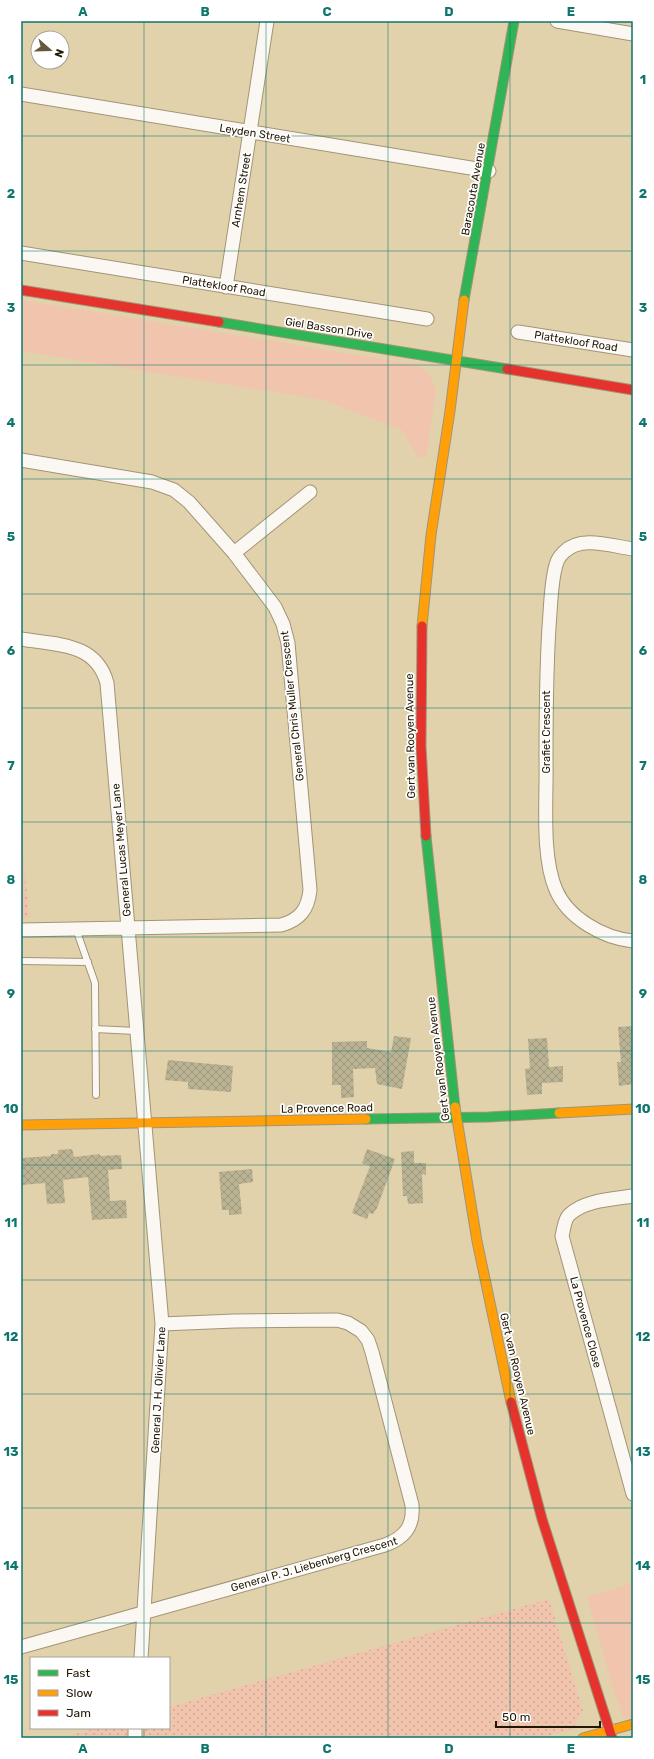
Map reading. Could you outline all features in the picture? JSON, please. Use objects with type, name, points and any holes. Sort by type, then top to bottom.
[{"type":"street","name":"Arnhem Street","points":[[226,287],[267,21]]},
{"type":"street","name":"Baracouta Avenue","points":[[458,361],[466,293],[489,171],[514,21]]},
{"type":"street","points":[[557,21],[633,34]]},
{"type":"street","name":"Leyden Street","points":[[21,94],[489,171]]},
{"type":"street","name":"Plattekloof Road","points":[[21,253],[427,319]]},
{"type":"street","name":"Giel Basson Drive","points":[[21,290],[633,390]]},
{"type":"street","name":"Plattekloof Road","points":[[518,332],[633,350]]},
{"type":"street","name":"Gert van Rooyen Avenue","points":[[458,361],[430,541],[423,611],[420,679],[423,809],[437,948],[456,1118],[490,1309],[522,1446],[557,1570],[611,1734]]},
{"type":"street","name":"General Chris Muller Crescent","points":[[21,460],[152,482],[174,490],[189,502],[234,553],[275,607],[283,624],[288,643],[310,890],[309,901],[305,911],[297,919],[281,925],[21,930]]},
{"type":"street","points":[[234,553],[310,492]]},
{"type":"street","name":"Grafiet Crescent","points":[[633,549],[586,543],[572,546],[563,553],[557,562],[552,590],[545,666],[547,830],[550,874],[561,900],[584,922],[597,930],[633,941]]},
{"type":"street","name":"General Lucas Meyer Lane","points":[[21,639],[81,649],[94,658],[104,672],[107,683],[144,1122]]},
{"type":"street","name":"La Provence Road","points":[[21,1125],[456,1118],[633,1109]]},
{"type":"street","name":"General J. H. Olivier Lane","points":[[140,1657],[162,1324],[144,1122]]},
{"type":"street","name":"La Provence Close","points":[[633,1196],[593,1203],[577,1210],[569,1215],[565,1221],[562,1236],[633,1494]]},
{"type":"street","name":"General P. J. Liebenberg Crescent","points":[[21,1647],[395,1542],[407,1531],[413,1514],[372,1352],[368,1340],[355,1326],[337,1320],[234,1321],[162,1324]]},
{"type":"street","points":[[584,1738],[611,1734],[633,1724]]},
{"type":"lane","points":[[76,929],[95,983],[96,1095]]},
{"type":"lane","points":[[21,961],[88,962]]},
{"type":"lane","points":[[95,1029],[136,1031]]},
{"type":"shaded area","points":[[21,300],[418,365],[430,375],[436,390],[426,458],[418,457],[402,430],[323,400],[21,351]]},
{"type":"shaded area","points":[[21,826],[29,918],[21,918]]},
{"type":"shaded area","points":[[633,1583],[633,1716],[624,1719],[613,1688],[587,1597]]},
{"type":"shaded area","points":[[549,1599],[583,1711],[573,1729],[539,1738],[143,1738],[143,1729],[170,1729],[170,1707]]},
{"type":"shaded area","points":[[92,1729],[128,1729],[128,1738],[61,1738]]},
{"type":"building","points":[[633,1026],[633,1084],[619,1086],[617,1062],[621,1062],[618,1027]]},
{"type":"building","points":[[394,1036],[411,1038],[402,1089],[377,1084],[375,1068],[353,1069],[354,1097],[341,1098],[341,1085],[332,1085],[332,1042],[367,1041],[367,1048],[391,1052]]},
{"type":"building","points":[[547,1038],[549,1067],[563,1066],[563,1082],[542,1083],[542,1094],[527,1095],[525,1069],[530,1068],[528,1039]]},
{"type":"building","points":[[168,1060],[233,1066],[231,1092],[188,1089],[188,1082],[165,1080]]},
{"type":"building","points":[[72,1149],[74,1157],[100,1154],[100,1156],[121,1155],[122,1169],[108,1170],[110,1201],[126,1200],[127,1218],[92,1220],[88,1177],[63,1180],[65,1203],[47,1204],[45,1183],[21,1185],[21,1158],[51,1156],[51,1154],[58,1154],[58,1150]]},
{"type":"building","points":[[367,1149],[395,1159],[377,1208],[373,1214],[369,1213],[367,1219],[352,1213],[370,1166],[362,1163]]},
{"type":"building","points":[[414,1151],[414,1163],[426,1163],[426,1175],[422,1174],[423,1203],[408,1204],[407,1196],[403,1196],[401,1152]]},
{"type":"building","points":[[252,1169],[253,1182],[239,1184],[242,1214],[229,1215],[229,1210],[222,1210],[219,1172]]},
{"type":"traffic: fast","points":[[464,300],[514,21]]},
{"type":"traffic: fast","points":[[219,322],[507,369]]},
{"type":"traffic: fast","points":[[426,836],[455,1107]]},
{"type":"traffic: fast","points":[[366,1119],[489,1117],[559,1113]]},
{"type":"traffic: slow","points":[[422,626],[431,535],[450,411],[464,300]]},
{"type":"traffic: slow","points":[[455,1107],[477,1241],[511,1402]]},
{"type":"traffic: slow","points":[[559,1113],[633,1109]]},
{"type":"traffic: slow","points":[[21,1125],[366,1119]]},
{"type":"traffic: slow","points":[[583,1738],[633,1724]]},
{"type":"traffic: jam","points":[[21,290],[219,322]]},
{"type":"traffic: jam","points":[[507,369],[633,390]]},
{"type":"traffic: jam","points":[[422,626],[421,746],[426,836]]},
{"type":"traffic: jam","points":[[511,1402],[542,1519],[612,1738]]}]
